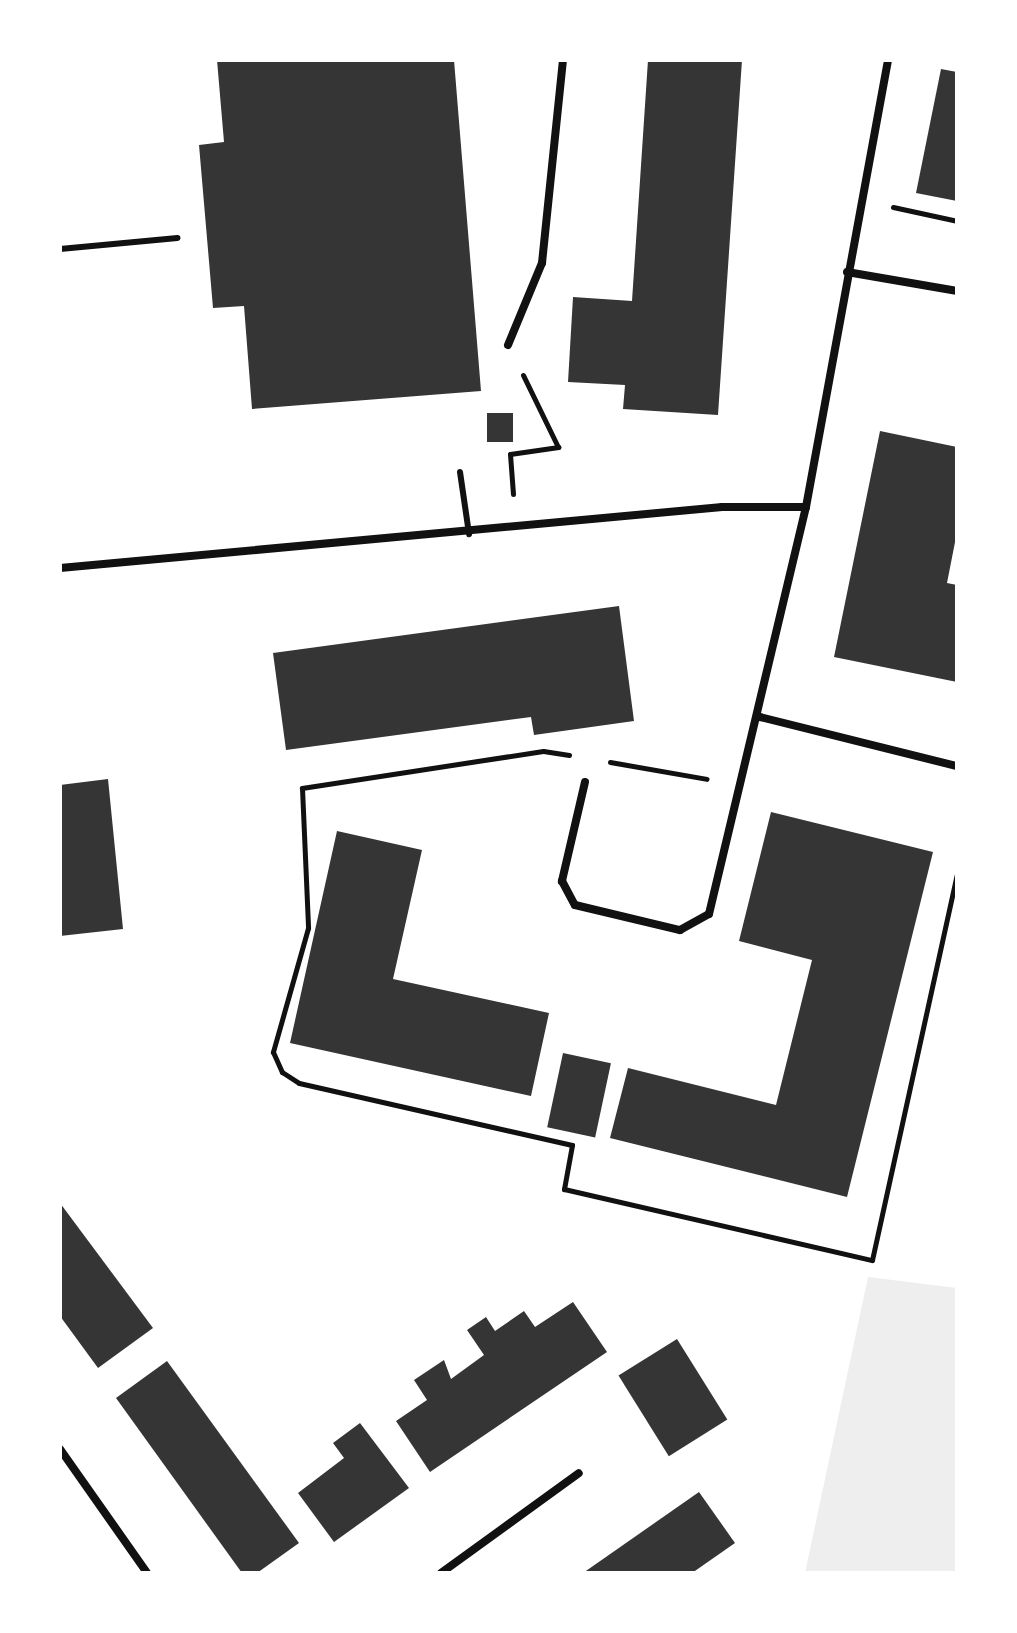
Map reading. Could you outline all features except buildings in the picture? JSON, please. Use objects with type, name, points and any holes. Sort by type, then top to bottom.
[{"type":"street","points":[[508,345],[542,263],[563,60]]},
{"type":"street","points":[[585,782],[562,881],[575,905],[680,930],[709,914],[745,785],[806,507],[888,60]]},
{"type":"street","points":[[847,272],[957,291]]},
{"type":"street","points":[[60,568],[517,530],[722,507],[806,507]]},
{"type":"street","points":[[760,717],[957,766]]},
{"type":"street","points":[[60,1449],[147,1573]]},
{"type":"street","points":[[441,1573],[579,1473]]},
{"type":"lane","points":[[60,249],[177,238]]},
{"type":"lane","points":[[460,472],[469,534]]},
{"type":"path","points":[[861,200],[957,221]]},
{"type":"path","points":[[508,345],[558,447],[510,454],[517,530]]},
{"type":"path","points":[[577,756],[543,751],[302,788],[308,928],[273,1052],[282,1072],[299,1083],[572,1145],[564,1189],[872,1260],[957,875]]},
{"type":"path","points":[[591,759],[745,785]]},
{"type":"shaded area","points":[[868,1277],[957,1288],[957,1573],[805,1573]]}]
